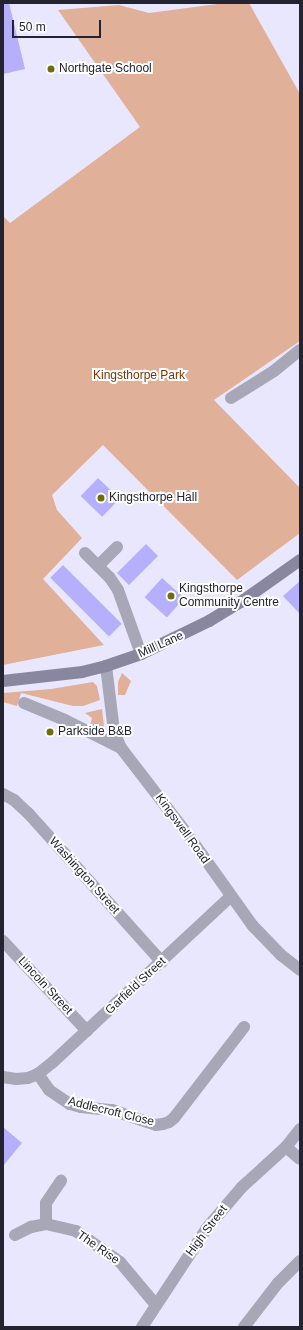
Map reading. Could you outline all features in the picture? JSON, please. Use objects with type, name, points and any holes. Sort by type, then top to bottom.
[{"type":"street","points":[[231,398],[274,371],[300,350]]},
{"type":"street","points":[[98,566],[117,547]]},
{"type":"street","points":[[85,553],[118,590],[141,654]]},
{"type":"street","name":"Mill Lane","points":[[3,681],[50,677],[106,666],[141,654],[209,621],[241,602],[300,560]]},
{"type":"street","points":[[3,689],[83,680],[106,666]]},
{"type":"street","name":"Kingswell Road","points":[[106,666],[114,731],[121,748],[184,829],[231,896],[266,940],[300,970]]},
{"type":"street","points":[[24,703],[65,720],[121,748]]},
{"type":"street","name":"Washington Street","points":[[3,794],[14,800],[29,814],[162,962]]},
{"type":"street","name":"Garfield Street","points":[[38,1074],[54,1062],[231,896]]},
{"type":"street","name":"Lincoln Street","points":[[3,941],[87,1031]]},
{"type":"street","name":"Addlecroft Close","points":[[38,1074],[49,1090],[70,1104],[81,1107],[112,1110],[156,1124],[163,1124],[174,1118],[244,1027]]},
{"type":"street","points":[[3,1077],[16,1079],[28,1078],[38,1074]]},
{"type":"street","name":"High Street","points":[[142,1327],[207,1228],[242,1187],[286,1147],[300,1129]]},
{"type":"street","points":[[286,1147],[300,1159]]},
{"type":"street","points":[[46,1224],[46,1204],[61,1182]]},
{"type":"street","name":"The Rise","points":[[14,1236],[31,1227],[46,1224],[76,1231],[120,1262],[156,1305]]},
{"type":"street","points":[[244,1327],[278,1282],[300,1261]]},
{"type":"green space","name":"Kingsthorpe Park","points":[[225,3],[249,3],[300,94],[300,341],[214,400],[300,488],[300,533],[237,580],[103,445],[52,495],[57,510],[82,538],[43,579],[104,645],[3,665],[3,216],[10,223],[140,127],[58,10],[119,5],[149,13]]},
{"type":"green space","points":[[122,673],[131,681],[125,695],[118,695],[118,682]]},
{"type":"green space","points":[[93,682],[97,686],[100,700],[83,706],[73,706],[21,693],[17,706],[3,702],[3,693],[51,689]]},
{"type":"green space","points":[[102,709],[104,726],[100,731],[96,731],[91,728],[90,725],[92,718],[85,713]]},
{"type":"building","points":[[3,3],[9,3],[25,69],[3,74]]},
{"type":"building","name":"Kingsthorpe Hall","points":[[98,478],[120,499],[102,517],[81,496]]},
{"type":"building","points":[[146,544],[158,556],[129,585],[117,573]]},
{"type":"building","points":[[63,565],[122,624],[109,636],[50,578]]},
{"type":"building","name":"Kingsthorpe Community Centre","points":[[162,578],[184,598],[167,617],[145,597]]},
{"type":"building","points":[[300,581],[300,614],[283,596]]},
{"type":"building","points":[[3,1127],[22,1143],[3,1166]]},
{"type":"place","name":"Northgate School","points":[[51,69]]},
{"type":"place","name":"Kingsthorpe Hall","points":[[101,498]]},
{"type":"place","name":"Kingsthorpe Community Centre","points":[[171,596]]},
{"type":"place","name":"Parkside B&B","points":[[50,732]]}]
